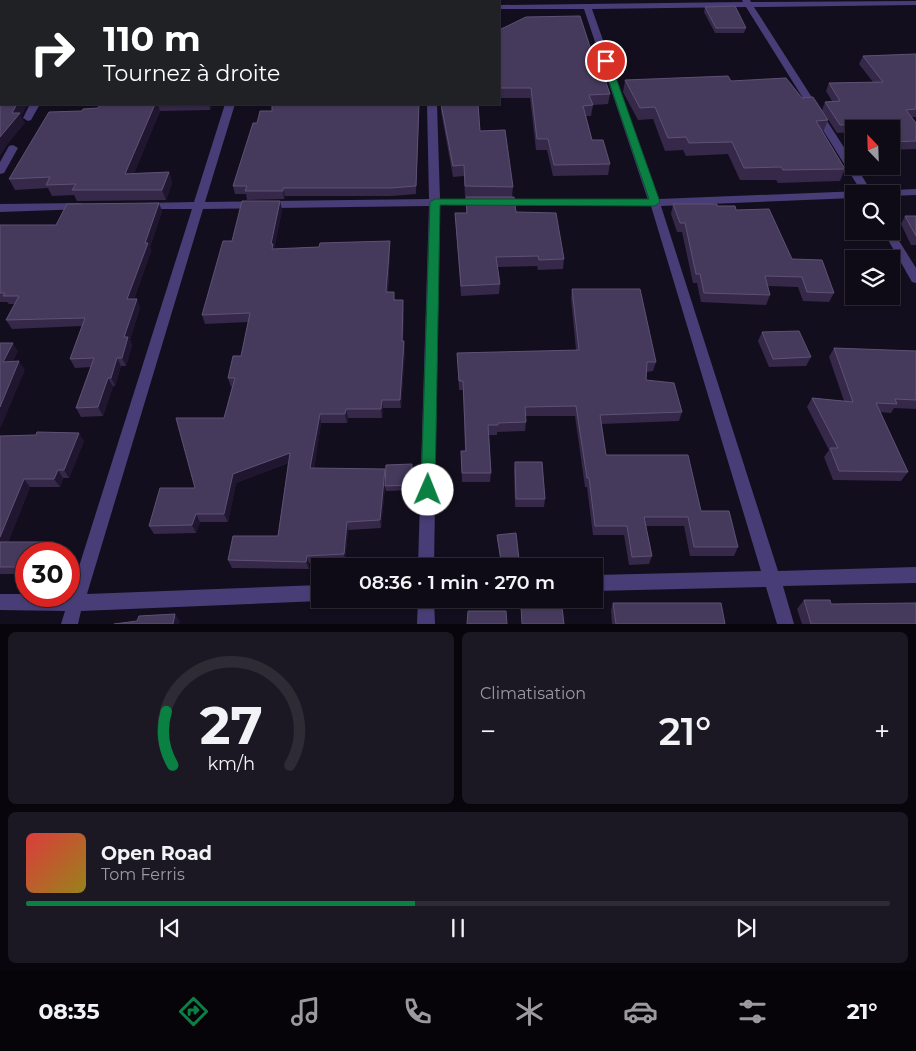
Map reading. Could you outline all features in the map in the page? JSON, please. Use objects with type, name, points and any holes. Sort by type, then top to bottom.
[{"type":"street","points":[[748,2],[863,185]]},
{"type":"street","points":[[500,7],[587,7],[748,2],[911,2],[916,11]]},
{"type":"street","points":[[587,7],[655,202],[786,624]]},
{"type":"street","points":[[28,118],[34,105]]},
{"type":"street","points":[[80,587],[230,105]]},
{"type":"street","points":[[426,558],[435,202],[432,105]]},
{"type":"street","points":[[0,171],[13,148]]},
{"type":"street","points":[[900,192],[916,192]]},
{"type":"street","points":[[133,206],[435,202],[655,202],[845,194]]},
{"type":"street","points":[[0,208],[95,206]]},
{"type":"street","points":[[894,240],[916,279]]},
{"type":"street","points":[[603,583],[772,577],[916,575]]},
{"type":"street","points":[[80,603],[311,593]]},
{"type":"street","points":[[0,602],[15,602]]},
{"type":"street","points":[[69,624],[74,607]]},
{"type":"street","points":[[426,608],[426,624]]},
{"type":"building","points":[[735,6],[746,28],[716,28],[705,7]]},
{"type":"building","points":[[580,16],[593,56],[597,56],[610,94],[589,95],[593,105],[583,106],[592,140],[603,140],[610,164],[554,165],[548,139],[537,139],[531,88],[500,88],[500,30],[526,17]]},
{"type":"building","points":[[916,54],[916,109],[906,110],[916,123],[916,141],[900,142],[900,120],[845,120],[845,125],[840,125],[825,102],[840,101],[829,83],[883,82],[863,56]]},
{"type":"building","points":[[728,76],[731,81],[786,78],[802,98],[813,97],[828,120],[816,121],[845,169],[783,170],[781,167],[744,168],[732,142],[689,143],[686,137],[668,138],[655,107],[640,108],[625,80]]},
{"type":"building","points":[[0,105],[16,105],[12,113],[20,113],[0,137]]},
{"type":"building","points":[[100,105],[155,105],[125,174],[169,172],[162,190],[72,190],[76,184],[46,185],[50,177],[9,179],[49,112],[82,111],[83,109],[98,108]]},
{"type":"building","points":[[272,105],[419,105],[416,186],[391,188],[283,188],[283,191],[245,191],[247,186],[233,186],[253,123],[257,123],[260,111],[272,111]]},
{"type":"building","points":[[441,105],[478,105],[480,131],[505,130],[513,187],[465,186],[464,165],[453,166]]},
{"type":"building","points":[[466,197],[514,197],[516,212],[556,213],[564,259],[539,260],[538,256],[496,257],[500,284],[461,286],[455,213],[467,213]]},
{"type":"building","points":[[242,201],[280,201],[271,244],[273,244],[272,249],[319,247],[320,243],[390,241],[386,292],[394,292],[394,300],[403,300],[402,341],[404,341],[400,400],[382,400],[381,409],[346,409],[345,414],[320,414],[310,468],[385,469],[380,520],[347,522],[344,554],[307,556],[306,562],[228,560],[233,536],[278,536],[290,453],[233,474],[224,514],[196,514],[192,525],[149,526],[160,488],[195,488],[176,418],[224,418],[235,378],[228,378],[233,356],[241,356],[250,313],[202,315],[223,241],[232,241]]},
{"type":"building","points":[[159,203],[145,243],[148,243],[127,299],[137,299],[124,337],[128,337],[122,358],[117,358],[111,378],[108,378],[98,407],[76,408],[94,358],[70,359],[85,318],[6,320],[19,296],[3,296],[5,293],[0,293],[0,225],[56,225],[67,204]]},
{"type":"building","points":[[673,204],[717,204],[717,206],[735,206],[736,210],[769,209],[792,259],[822,260],[834,293],[807,292],[802,277],[765,276],[770,295],[704,293],[700,274],[696,274],[685,223],[680,223]]},
{"type":"building","points":[[905,216],[916,216],[916,236]]},
{"type":"building","points":[[572,289],[640,289],[656,362],[647,362],[646,380],[674,383],[682,412],[600,415],[606,455],[688,455],[701,511],[729,511],[738,547],[694,547],[688,517],[644,517],[652,556],[632,557],[627,526],[595,526],[589,478],[587,478],[576,406],[525,407],[526,422],[488,425],[491,473],[462,473],[461,451],[466,451],[463,381],[459,381],[457,353],[579,350]]},
{"type":"building","points":[[799,331],[811,357],[773,359],[762,332]]},
{"type":"building","points":[[0,343],[13,343],[3,362],[19,361],[0,407]]},
{"type":"building","points":[[834,348],[916,351],[916,400],[895,399],[897,404],[876,403],[908,472],[839,471],[830,448],[838,448],[812,398],[853,402]]},
{"type":"building","points":[[37,432],[79,433],[64,470],[58,470],[54,479],[24,479],[0,537],[0,436],[36,435]]},
{"type":"building","points":[[515,462],[542,462],[545,499],[516,499]]},
{"type":"building","points":[[412,464],[411,485],[385,486],[386,465]]},
{"type":"building","points":[[516,533],[519,558],[501,558],[497,535]]},
{"type":"building","points":[[0,542],[15,542],[15,567],[0,567]]},
{"type":"building","points":[[804,600],[830,600],[831,604],[916,603],[916,624],[811,624]]},
{"type":"building","points":[[613,603],[721,603],[725,624],[616,624]]},
{"type":"building","points":[[521,608],[562,608],[564,624],[522,624]]},
{"type":"building","points":[[468,611],[506,611],[507,624],[467,624]]},
{"type":"building","points":[[175,614],[173,624],[114,624],[137,621],[139,616]]},
{"type":"route","points":[[428,490],[435,202],[655,202],[606,61]]}]
